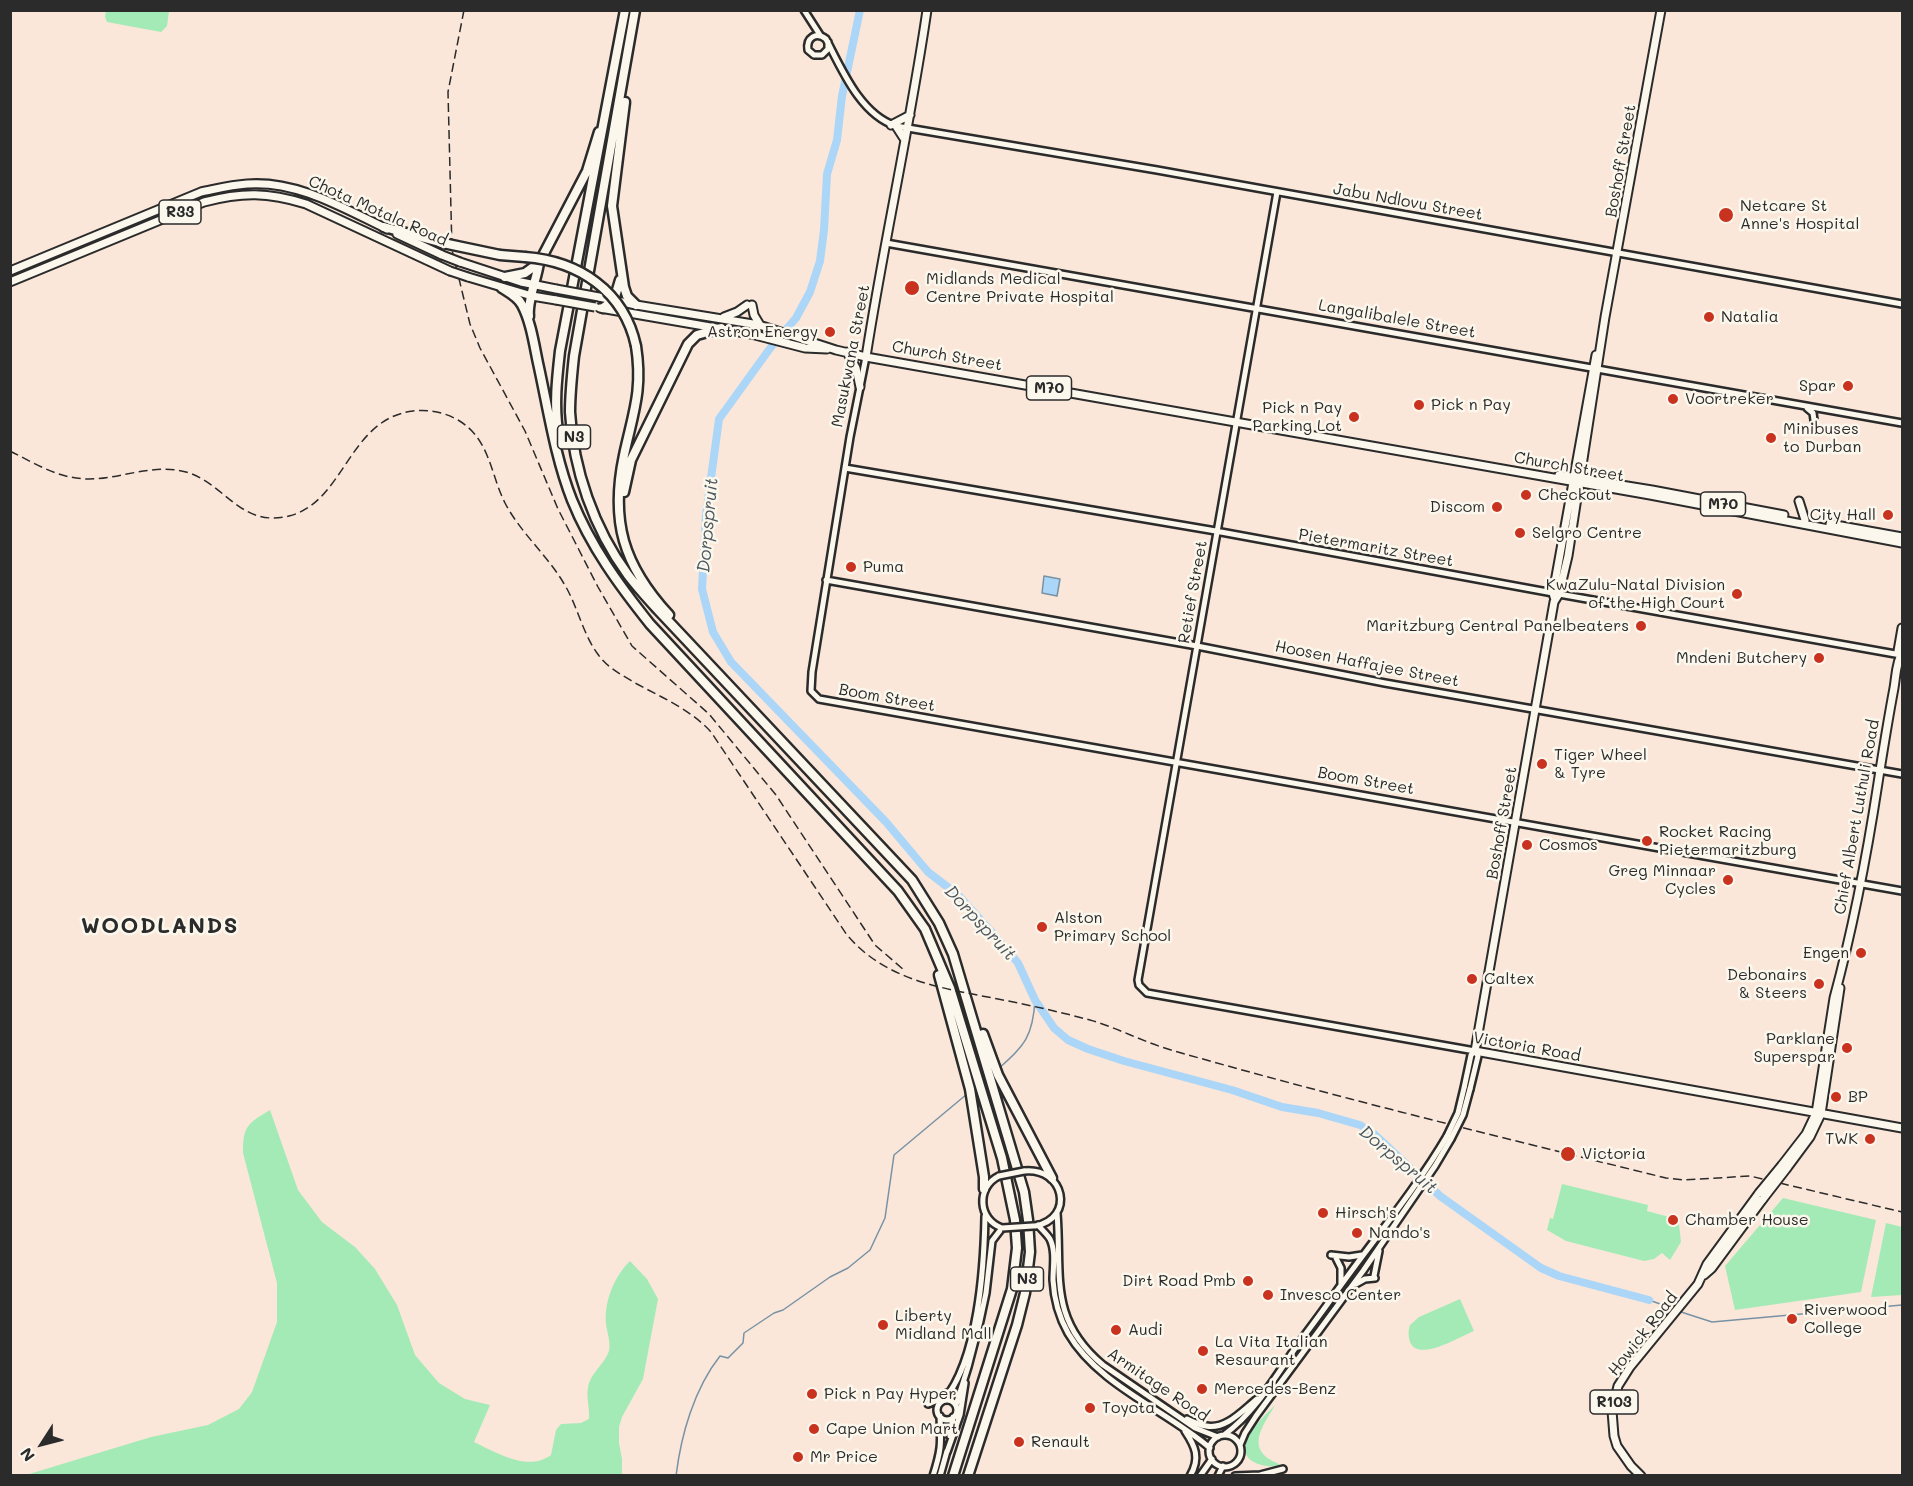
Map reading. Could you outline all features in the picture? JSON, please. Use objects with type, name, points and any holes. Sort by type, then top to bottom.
[{"type":"highway","name":"N3","points":[[625,10],[560,351],[556,385],[556,416],[561,447],[574,498],[588,535],[619,585],[650,624],[898,891],[934,956],[974,1088],[1002,1158],[1015,1220],[1017,1248],[1012,1289],[953,1476]]},
{"type":"highway","name":"N3","points":[[635,10],[574,356],[570,412],[582,482],[595,516],[628,574],[658,610],[912,880],[939,923],[993,1073],[1024,1192],[1030,1252],[1025,1293],[1017,1325],[968,1476]]},
{"type":"highway","points":[[624,73],[625,98],[612,206],[625,292],[636,305]]},
{"type":"highway","points":[[533,340],[529,311],[539,263],[588,171],[610,96]]},
{"type":"highway","points":[[384,227],[500,255],[565,264],[601,286],[625,316],[634,334],[640,381],[617,501],[618,515],[627,550],[634,566],[664,610],[762,712],[777,736]]},
{"type":"highway","points":[[505,278],[521,275],[539,263]]},
{"type":"highway","points":[[599,308],[614,300],[620,282],[621,268]]},
{"type":"highway","points":[[502,288],[514,295],[523,306],[533,340],[557,450],[572,499],[588,535]]},
{"type":"highway","points":[[649,589],[630,549],[625,530],[623,512],[627,472],[645,429],[688,344],[697,335],[721,328]]},
{"type":"highway","points":[[993,1073],[1052,1178]]},
{"type":"highway","points":[[974,1088],[984,1189]]},
{"type":"main road","name":"Masukwana Street","points":[[866,357],[908,129],[927,10]]},
{"type":"main road","name":"Boshoff Street","points":[[1474,1054],[1555,596],[1572,533],[1576,479],[1661,10]]},
{"type":"main road","points":[[905,140],[893,126],[910,115]]},
{"type":"main road","name":"Chota Motala Road","points":[[10,271],[201,192],[249,183],[287,186],[304,191],[442,255],[505,278],[636,305]]},
{"type":"main road","name":"Chota Motala Road","points":[[10,282],[204,202],[250,194],[284,197],[306,204],[450,271],[502,288],[532,296],[625,313]]},
{"type":"main road","name":"Church Street","points":[[636,305],[760,325],[836,350]]},
{"type":"main road","points":[[722,318],[749,305],[760,325]]},
{"type":"main road","name":"Church Street","points":[[625,313],[764,336],[805,348],[836,350],[1902,537]]},
{"type":"main road","points":[[847,352],[856,368],[860,387]]},
{"type":"main road","name":"Church Street","points":[[1576,479],[1902,543]]},
{"type":"main road","points":[[1799,501],[1805,520]]},
{"type":"main road","name":"Chief Albert Luthuli Road","points":[[1818,1113],[1902,654],[1898,651],[1902,628]]},
{"type":"main road","name":"Victoria Road","points":[[1474,1054],[1902,1128]]},
{"type":"main road","name":"Howick Road","points":[[1641,1476],[1617,1446],[1613,1428],[1613,1403],[1618,1386],[1704,1275],[1712,1268],[1784,1166],[1810,1137],[1818,1113]]},
{"type":"street","points":[[804,10],[820,35],[828,42],[872,114],[893,126]]},
{"type":"street","points":[[811,21],[808,50],[814,55],[822,55],[840,63]]},
{"type":"street","points":[[810,38],[820,35]]},
{"type":"street","points":[[822,55],[828,49],[828,42]]},
{"type":"street","name":"Jabu Ndlovu Street","points":[[893,126],[1902,304]]},
{"type":"street","name":"Retief Street","points":[[1147,993],[1140,988],[1138,980],[1277,192]]},
{"type":"street","name":"Langalibalele Street","points":[[886,243],[1902,423]]},
{"type":"street","name":"Masukwana Street","points":[[824,701],[813,694],[810,685],[845,468],[866,357]]},
{"type":"street","points":[[1806,406],[1813,413],[1815,420]]},
{"type":"street","name":"Pietermaritz Street","points":[[845,468],[1217,531],[1555,596],[1902,654]]},
{"type":"street","name":"Hoosen Haffajee Street","points":[[826,580],[1197,646],[1374,681],[1902,774]]},
{"type":"street","name":"Boom Street","points":[[824,701],[1902,891]]},
{"type":"street","name":"Victoria Road","points":[[1147,993],[1474,1054]]},
{"type":"street","points":[[1212,1459],[1223,1466],[1233,1465],[1238,1461],[1241,1454],[1240,1445],[1245,1433],[1381,1244],[1433,1165],[1463,1115],[1474,1054]]},
{"type":"street","points":[[933,1476],[942,1440],[938,1409],[957,1378],[966,1356],[980,1293],[985,1214],[984,1189],[999,1176],[1024,1171],[1041,1171],[1052,1178],[1061,1198],[1057,1213],[1048,1221],[1035,1226],[1002,1228],[994,1225],[985,1214]]},
{"type":"street","points":[[1200,1476],[1212,1459],[1210,1448],[1213,1442],[1240,1422],[1267,1391],[1364,1254],[1415,1191]]},
{"type":"street","name":"Armitage Road","points":[[1057,1213],[1060,1291],[1065,1314],[1076,1336],[1092,1356],[1103,1365],[1203,1432],[1221,1436]]},
{"type":"street","name":"Armitage Road","points":[[1035,1226],[1047,1235],[1052,1246],[1053,1282],[1057,1304],[1073,1341],[1099,1369],[1210,1448]]},
{"type":"street","points":[[947,1452],[953,1417],[957,1410],[956,1405],[986,1293],[992,1241],[1002,1228]]},
{"type":"street","points":[[1349,1288],[1362,1280],[1375,1277],[1376,1259],[1381,1244]]},
{"type":"street","points":[[1341,1286],[1341,1268],[1334,1257],[1364,1254]]},
{"type":"street","points":[[940,1476],[960,1415],[968,1366]]},
{"type":"street","points":[[928,1404],[942,1397],[957,1378]]},
{"type":"street","points":[[1180,1417],[1206,1426],[1217,1426],[1233,1419],[1267,1391]]},
{"type":"street","points":[[944,1401],[949,1400],[956,1405]]},
{"type":"street","points":[[940,1416],[946,1420],[953,1417]]},
{"type":"street","points":[[1182,1426],[1196,1451],[1196,1461],[1190,1476]]},
{"type":"street","points":[[1221,1436],[1232,1437],[1240,1445]]},
{"type":"street","points":[[1218,1476],[1223,1466]]},
{"type":"street","points":[[1235,1476],[1260,1475],[1283,1469]]},
{"type":"green space","points":[[106,10],[169,11],[167,26],[161,32],[107,22]]},
{"type":"green space","points":[[270,1110],[298,1190],[322,1222],[355,1247],[375,1269],[397,1305],[415,1355],[439,1383],[465,1399],[490,1405],[474,1442],[502,1455],[523,1461],[542,1460],[551,1455],[556,1430],[561,1424],[581,1423],[589,1419],[587,1392],[589,1383],[605,1359],[610,1345],[606,1324],[608,1298],[615,1282],[630,1261],[647,1279],[658,1299],[643,1379],[619,1427],[622,1475],[26,1475],[151,1437],[208,1425],[239,1409],[252,1392],[277,1322],[277,1283],[243,1153],[243,1144],[245,1131],[251,1123]]},
{"type":"green space","points":[[1562,1184],[1648,1205],[1647,1211],[1669,1217],[1670,1225],[1673,1224],[1674,1227],[1679,1224],[1681,1242],[1670,1260],[1662,1253],[1654,1259],[1644,1261],[1566,1241],[1547,1230],[1550,1218],[1553,1219]]},
{"type":"green space","points":[[1783,1198],[1876,1220],[1861,1292],[1735,1310],[1725,1266]]},
{"type":"green space","points":[[1886,1223],[1902,1227],[1902,1295],[1871,1297]]},
{"type":"green space","points":[[1460,1299],[1474,1331],[1432,1349],[1416,1349],[1409,1339],[1410,1325],[1419,1317]]},
{"type":"green space","points":[[1275,1405],[1261,1430],[1259,1444],[1265,1456],[1282,1466],[1256,1463],[1250,1460],[1245,1449],[1251,1432]]},
{"type":"water","points":[[1044,576],[1060,579],[1057,596],[1042,593]]},
{"type":"waterway","name":"Dorpspruit","points":[[860,10],[842,96],[837,140],[827,174],[820,261],[810,292],[796,318],[771,347],[719,419],[706,515],[702,589],[713,632],[731,662],[886,822],[928,872],[958,895],[996,937],[1018,963],[1035,1000],[1054,1028],[1068,1040],[1124,1061],[1232,1090],[1282,1107],[1318,1113],[1360,1125],[1374,1134],[1440,1196],[1541,1268],[1559,1276],[1649,1300]]},
{"type":"waterway","points":[[999,1068],[1026,1039],[1030,1031],[1035,1000]]},
{"type":"waterway","points":[[676,1476],[681,1445],[690,1413],[703,1383],[720,1356],[728,1358],[743,1343],[744,1333],[774,1313],[783,1310],[830,1277],[848,1268],[870,1250],[885,1218],[894,1155],[967,1094]]},
{"type":"waterway","name":"Dorpspruit","points":[[1649,1300],[1674,1309]]},
{"type":"waterway","name":"Dorpspruit","points":[[1678,1311],[1712,1322],[1902,1305]]},
{"type":"railway","points":[[464,10],[448,92],[452,250],[470,324],[480,348],[525,431],[558,509],[598,587],[632,646],[709,714],[776,795],[875,945],[904,970]]},
{"type":"railway","points":[[10,451],[48,470],[78,478],[101,478],[162,469],[186,472],[212,485],[245,510],[258,516],[272,518],[289,516],[308,508],[323,495],[360,444],[374,429],[391,417],[419,410],[447,415],[469,428],[477,437],[488,457],[500,492],[511,514],[563,582],[587,636],[601,658],[620,674],[686,711],[711,732],[847,935],[862,951],[897,973],[956,991],[1090,1020],[1161,1047],[1233,1067],[1666,1178],[1684,1180],[1750,1176],[1902,1212]]},
{"type":"place","name":"Netcare St Anne's Hospital","points":[[1726,215]]},
{"type":"place","name":"Midlands Medical Centre Private Hospital","points":[[912,288]]},
{"type":"place","name":"Natalia","points":[[1709,317]]},
{"type":"place","name":"Astron Energy","points":[[830,332]]},
{"type":"place","name":"Spar","points":[[1848,386]]},
{"type":"place","name":"Voortreker","points":[[1673,399]]},
{"type":"place","name":"Pick n Pay","points":[[1419,405]]},
{"type":"place","name":"Pick n Pay Parking Lot","points":[[1354,417]]},
{"type":"place","name":"Minibuses to Durban","points":[[1771,438]]},
{"type":"place","name":"Checkout","points":[[1526,495]]},
{"type":"place","name":"Discom","points":[[1497,507]]},
{"type":"place","name":"City Hall","points":[[1888,515]]},
{"type":"place","name":"Selgro Centre","points":[[1520,533]]},
{"type":"place","name":"Puma","points":[[851,567]]},
{"type":"place","name":"KwaZulu-Natal Division of the High Court","points":[[1737,594]]},
{"type":"place","name":"Maritzburg Central Panelbeaters","points":[[1641,626]]},
{"type":"place","name":"Mndeni Butchery","points":[[1819,658]]},
{"type":"place","name":"Tiger Wheel & Tyre","points":[[1542,764]]},
{"type":"place","name":"Rocket Racing Pietermaritzburg","points":[[1647,841]]},
{"type":"place","name":"Cosmos","points":[[1527,845]]},
{"type":"place","name":"Greg Minnaar Cycles","points":[[1728,880]]},
{"type":"place","name":"Alston Primary School","points":[[1042,927]]},
{"type":"place","name":"Engen","points":[[1861,953]]},
{"type":"place","name":"Caltex","points":[[1472,979]]},
{"type":"place","name":"Debonairs & Steers","points":[[1819,984]]},
{"type":"place","name":"Parklane Superspar","points":[[1847,1048]]},
{"type":"place","name":"BP","points":[[1836,1097]]},
{"type":"place","name":"TWK","points":[[1870,1139]]},
{"type":"place","name":"Victoria","points":[[1568,1154]]},
{"type":"place","name":"Hirsch's","points":[[1323,1213]]},
{"type":"place","name":"Chamber House","points":[[1673,1220]]},
{"type":"place","name":"Nando's","points":[[1357,1233]]},
{"type":"place","name":"Dirt Road Pmb","points":[[1248,1281]]},
{"type":"place","name":"Invesco Center","points":[[1268,1295]]},
{"type":"place","name":"Riverwood College","points":[[1792,1319]]},
{"type":"place","name":"Liberty Midland Mall","points":[[883,1325]]},
{"type":"place","name":"Audi","points":[[1116,1330]]},
{"type":"place","name":"La Vita Italian Resaurant","points":[[1203,1351]]},
{"type":"place","name":"Mercedes-Benz","points":[[1202,1389]]},
{"type":"place","name":"Pick n Pay Hyper","points":[[812,1394]]},
{"type":"place","name":"Toyota","points":[[1090,1408]]},
{"type":"place","name":"Cape Union Mart","points":[[814,1429]]},
{"type":"place","name":"Renault","points":[[1019,1442]]},
{"type":"place","name":"Mr Price","points":[[798,1457]]},
{"type":"district","name":"WOODLANDS","points":[[160,926]]}]
